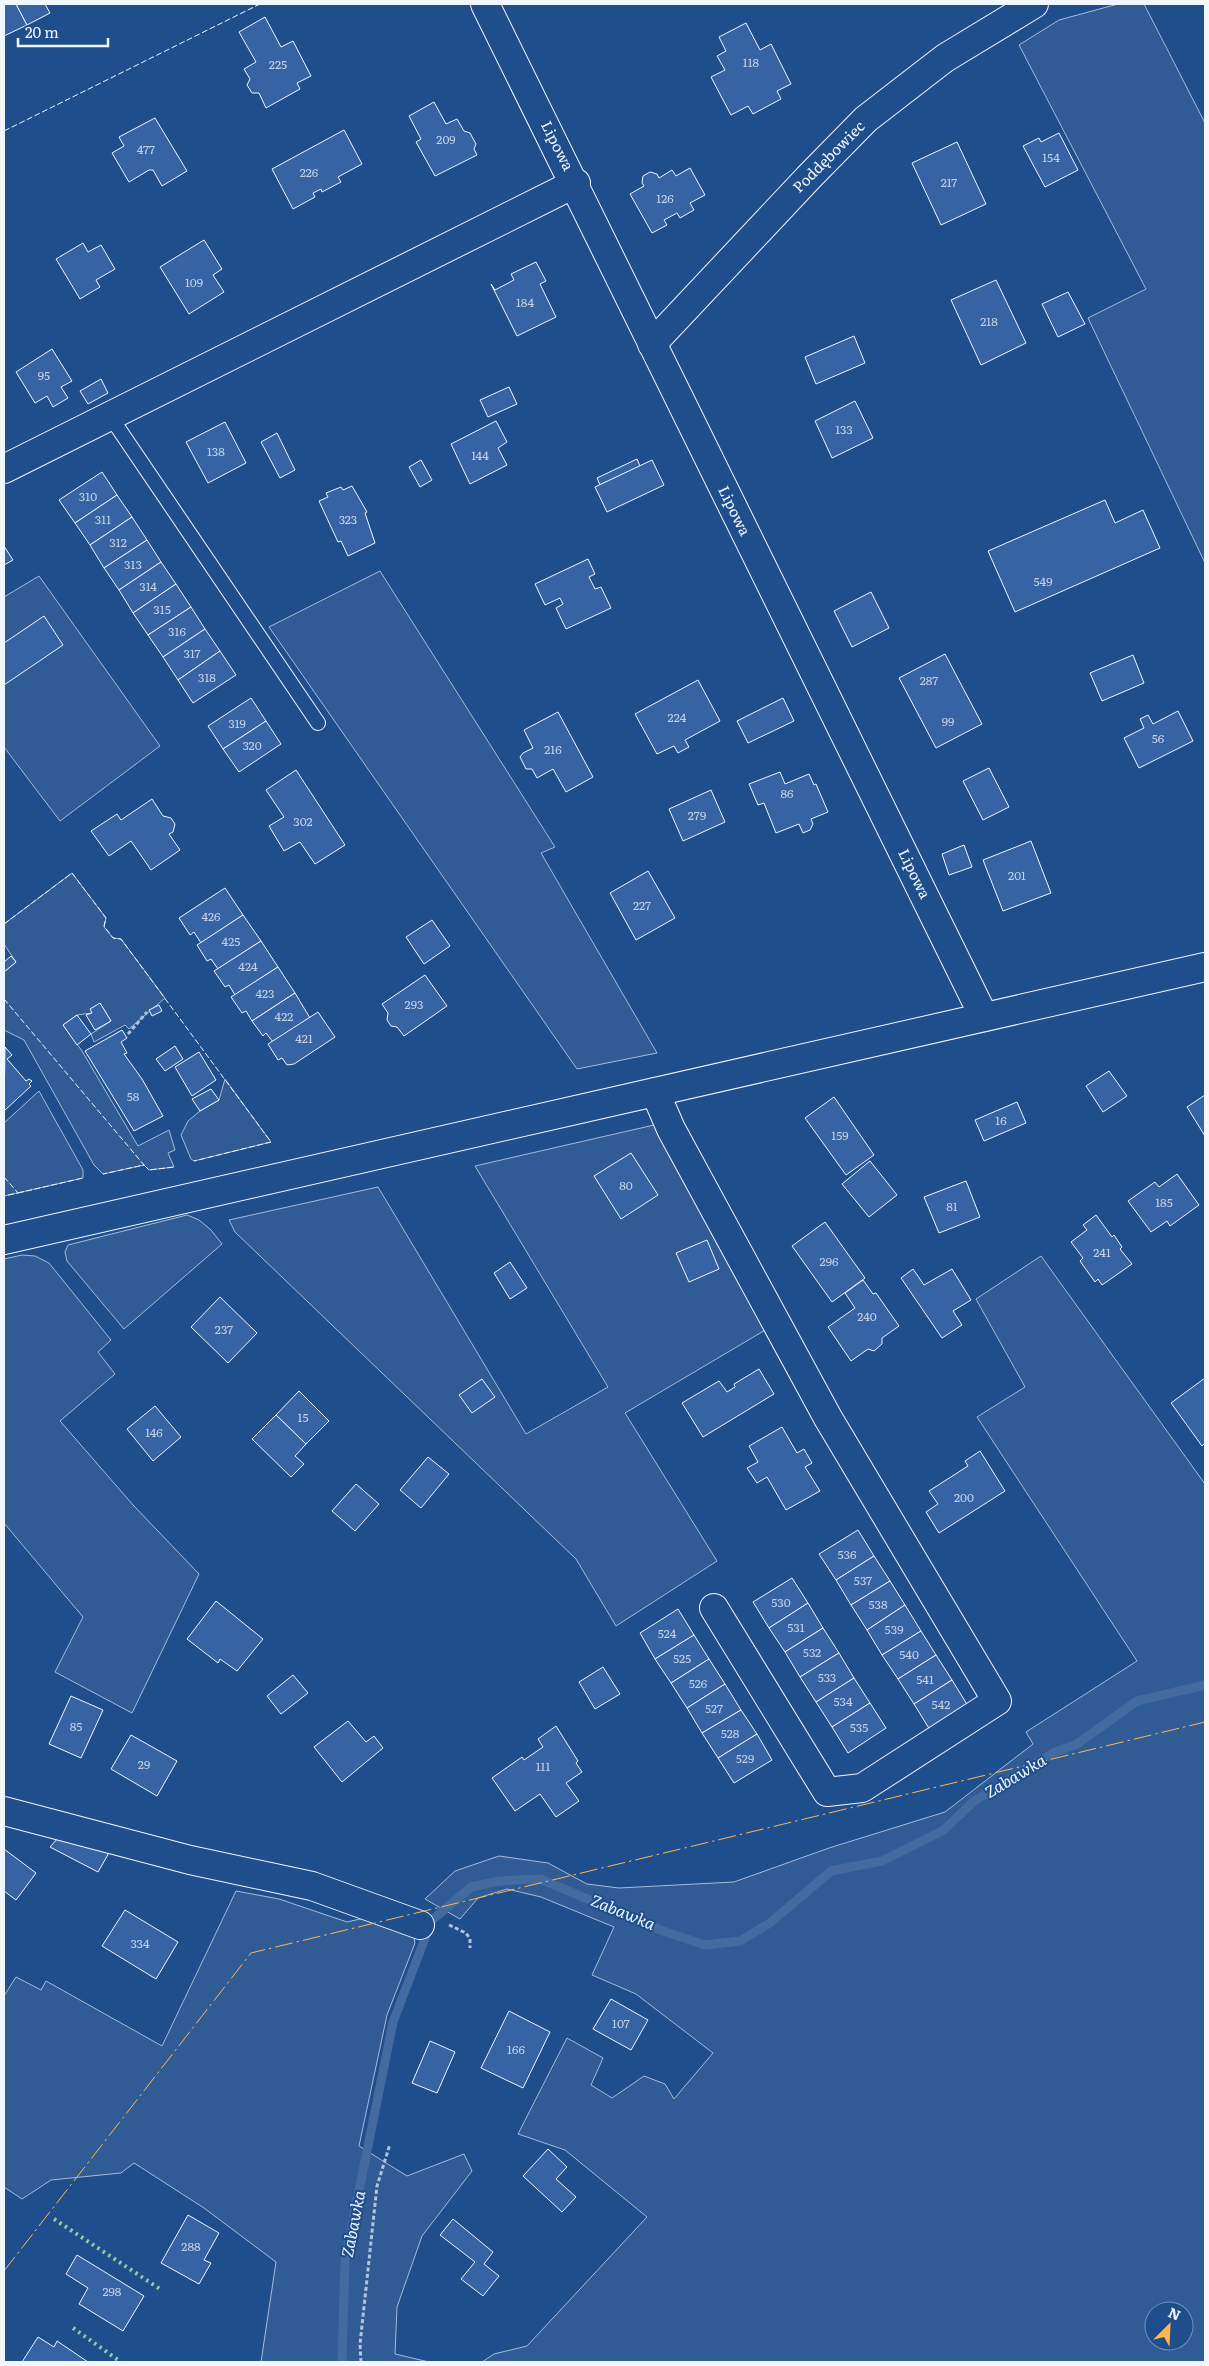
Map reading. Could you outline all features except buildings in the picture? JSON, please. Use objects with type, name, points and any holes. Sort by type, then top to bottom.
[{"type":"street","name":"Lipowa","points":[[486,4],[576,183],[652,344],[984,1017]]},
{"type":"street","name":"Poddębowiec","points":[[652,344],[866,119],[945,58],[1034,4]]},
{"type":"street","points":[[4,469],[576,183]]},
{"type":"street","points":[[4,1240],[1205,967]]},
{"type":"street","points":[[655,1092],[670,1129],[828,1418],[997,1702],[862,1788],[826,1792],[714,1608]]},
{"type":"street","points":[[4,1812],[190,1860],[312,1886],[428,1929]]},
{"type":"lane","points":[[110,416],[318,722]]},
{"type":"path","points":[[128,1034],[147,1012]]},
{"type":"path","points":[[466,1933],[470,1939],[470,1948]]},
{"type":"path","points":[[361,2362],[360,2344],[377,2186],[390,2144]]},
{"type":"shaded area","points":[[1118,4],[1144,4],[1205,123],[1205,563],[1088,318],[1146,289],[1019,45],[1059,20]]},
{"type":"shaded area","points":[[380,571],[555,847],[541,853],[657,1053],[577,1069],[269,627]]},
{"type":"shaded area","points":[[39,576],[160,746],[60,821],[4,747],[4,597]]},
{"type":"shaded area","points":[[72,873],[106,918],[104,927],[113,938],[121,939],[165,998],[129,1029],[125,1025],[94,1042],[91,1034],[111,1021],[100,1003],[92,1013],[77,1015],[63,1025],[82,1051],[138,1146],[169,1130],[175,1150],[168,1153],[174,1167],[149,1170],[144,1165],[103,1174],[94,1165],[24,1040],[4,1030],[4,972],[16,962],[4,944],[4,924]]},
{"type":"shaded area","points":[[225,1079],[271,1142],[194,1161],[191,1159],[181,1135],[188,1121],[200,1111],[219,1100]]},
{"type":"shaded area","points":[[39,1091],[83,1170],[83,1178],[4,1196],[4,1123]]},
{"type":"shaded area","points":[[654,1125],[767,1329],[625,1413],[717,1561],[616,1626],[576,1559],[235,1232],[229,1220],[378,1187],[526,1434],[608,1387],[475,1166]]},
{"type":"shaded area","points":[[187,1215],[199,1220],[211,1230],[222,1244],[124,1329],[67,1261],[65,1252],[68,1245]]},
{"type":"shaded area","points":[[22,1255],[35,1256],[49,1263],[111,1340],[98,1352],[115,1374],[60,1421],[134,1506],[199,1574],[132,1713],[55,1672],[83,1617],[4,1523],[4,1259]]},
{"type":"shaded area","points":[[1041,1256],[1205,1484],[1205,2362],[482,2362],[494,2354],[527,2346],[647,2217],[565,2150],[518,2134],[567,2038],[603,2058],[591,2085],[612,2098],[644,2076],[665,2084],[674,2099],[713,2053],[636,1994],[592,1975],[614,1927],[541,1897],[507,1889],[478,1898],[460,1919],[425,1899],[455,1871],[499,1856],[548,1863],[587,1884],[619,1888],[734,1882],[829,1848],[945,1812],[1033,1744],[1026,1732],[1137,1661],[977,1417],[1025,1387],[976,1299]]},
{"type":"shaded area","points":[[236,1891],[279,1899],[347,1922],[373,1916],[413,1932],[415,1943],[387,2015],[359,2146],[407,2176],[464,2154],[472,2171],[422,2236],[397,2307],[395,2354],[429,2362],[261,2362],[276,2262],[204,2208],[134,2163],[121,2173],[51,2180],[22,2199],[4,2187],[4,1996],[16,1977],[41,1990],[46,1981],[162,2046]]},
{"type":"waterway","name":"Zabawka","points":[[342,2362],[345,2260],[393,2022],[432,1920],[471,1887],[499,1881],[540,1879],[663,1931],[705,1945],[740,1941],[770,1923],[831,1871],[882,1861],[944,1830],[974,1801],[1053,1753],[1077,1744],[1137,1701],[1205,1685]]},
{"type":"hedge","points":[[54,2219],[160,2289]]},
{"type":"hedge","points":[[73,2328],[121,2362]]},
{"type":"fence","points":[[4,131],[260,4]]},
{"type":"fence","points":[[4,924],[72,873],[106,918],[104,926],[113,938],[121,939],[271,1142],[194,1161]]},
{"type":"fence","points":[[4,999],[144,1165],[103,1174]]},
{"type":"fence","points":[[144,1165],[149,1170],[174,1167]]},
{"type":"fence","points":[[4,1177],[18,1193],[4,1196]]},
{"type":"fence","points":[[18,1193],[83,1178]]},
{"type":"power","points":[[4,2271],[251,1953],[1205,1722]]}]
